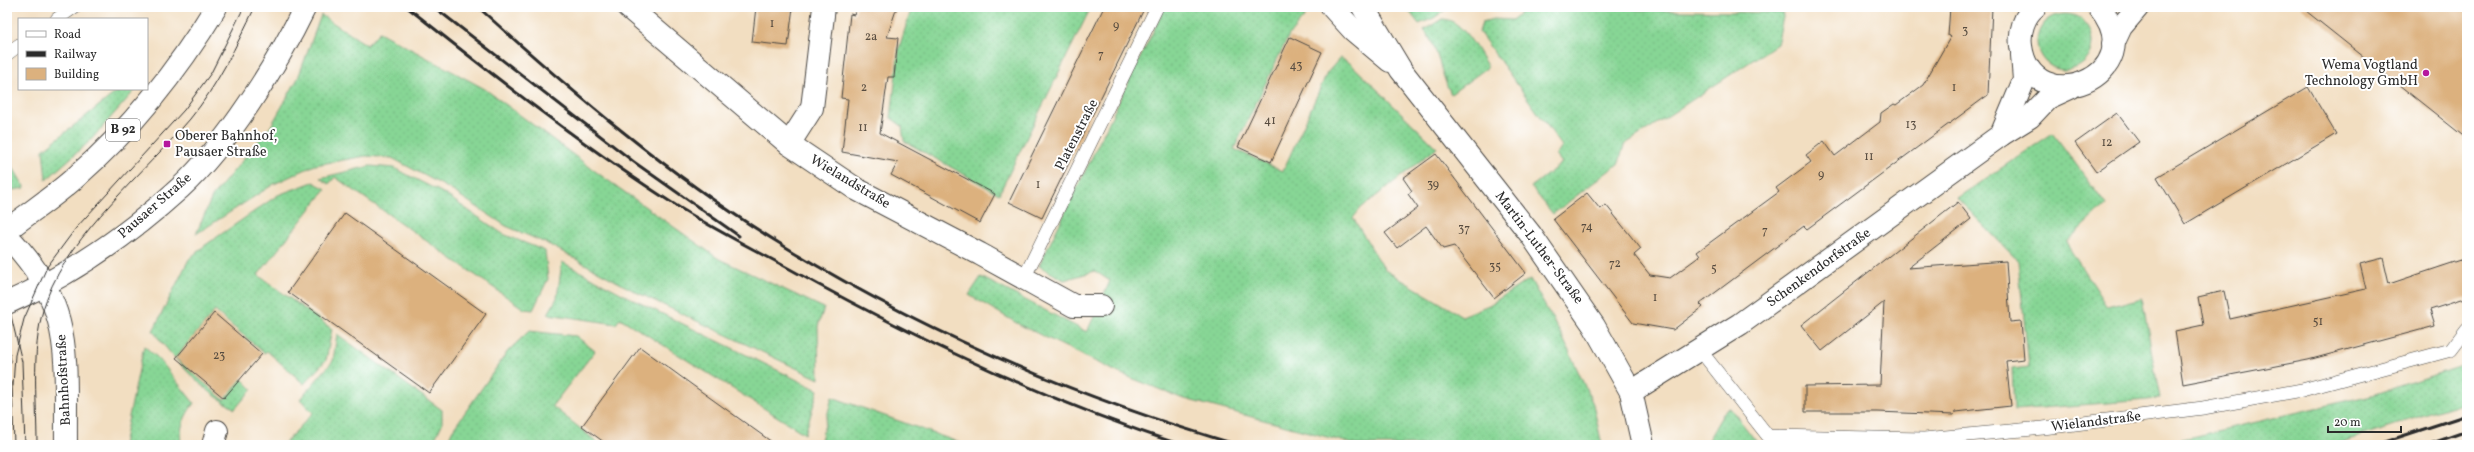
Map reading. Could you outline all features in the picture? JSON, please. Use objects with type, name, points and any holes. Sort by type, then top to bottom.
[{"type":"street","name":"B 92","points":[[7,230],[77,176],[137,116],[173,72],[216,7]]},
{"type":"street","name":"Pausaer Straße","points":[[7,303],[46,285],[100,252],[181,187],[218,145],[262,82],[305,7]]},
{"type":"street","name":"Wielandstraße","points":[[628,7],[789,144],[856,189],[1074,306],[1101,306]]},
{"type":"street","points":[[789,144],[812,108],[824,7]]},
{"type":"street","name":"Martin-Luther-Straße","points":[[1332,7],[1353,30],[1401,70]]},
{"type":"street","name":"Martin-Luther-Straße","points":[[1363,7],[1401,70],[1569,286],[1610,351],[1631,392],[1643,445]]},
{"type":"street","points":[[2099,7],[2107,17],[2112,30],[2114,44]]},
{"type":"street","name":"Schenkendorfstraße","points":[[1631,392],[1700,350],[1869,232],[2001,135],[2030,117],[2048,98],[2072,87],[2088,82],[2100,73],[2110,59],[2121,27],[2138,7]]},
{"type":"street","name":"Schenkendorfstraße","points":[[2001,135],[2024,80],[2020,38],[2028,12]]},
{"type":"street","name":"Schenkendorfstraße","points":[[2022,55],[2030,69],[2042,80],[2056,86],[2072,87]]},
{"type":"street","name":"Bahnhofstraße","points":[[7,236],[32,263],[46,285],[60,318],[64,346],[66,445]]},
{"type":"lane","points":[[58,18],[74,7]]},
{"type":"lane","name":"Platenstraße","points":[[1024,278],[1157,7]]},
{"type":"lane","points":[[7,54],[18,46]]},
{"type":"lane","name":"Wielandstraße","points":[[1700,350],[1768,436],[1924,439],[2043,428],[2203,408],[2302,390],[2451,350],[2467,328]]},
{"type":"green space","points":[[912,7],[1091,7],[999,194],[904,141],[902,126],[891,118],[899,48]]},
{"type":"green space","points":[[1165,7],[1300,7],[1306,15],[1289,35],[1234,149],[1283,171],[1327,73],[1340,58],[1350,63],[1437,148],[1361,208],[1353,218],[1385,270],[1462,316],[1489,305],[1530,279],[1562,336],[1593,404],[1602,445],[1357,445],[1181,398],[1119,373],[1020,325],[969,295],[981,277],[1087,332],[1110,281],[1095,271],[1064,280],[1039,266]]},
{"type":"green space","points":[[1406,7],[1449,7],[1434,18],[1419,24]]},
{"type":"green space","points":[[1523,7],[1636,7],[1636,10],[1784,13],[1777,44],[1624,145],[1619,163],[1553,214],[1531,187],[1562,163],[1556,155],[1562,146],[1479,32],[1482,22],[1493,19],[1512,20],[1522,12]]},
{"type":"green space","points":[[2065,14],[2076,16],[2085,22],[2091,31],[2093,42],[2091,53],[2085,62],[2076,68],[2065,70],[2054,68],[2045,62],[2039,53],[2037,42],[2039,31],[2045,22],[2054,16]]},
{"type":"green space","points":[[321,15],[367,45],[379,32],[485,89],[599,174],[719,259],[824,308],[818,326],[819,379],[636,292],[550,245],[506,226],[448,188],[392,158],[366,156],[315,165],[274,184],[196,234],[212,197],[271,126],[298,78]]},
{"type":"green space","points":[[1442,19],[1450,20],[1463,30],[1488,67],[1451,94],[1433,45],[1424,30]]},
{"type":"green space","points":[[119,90],[135,90],[90,141],[46,180],[43,150]]},
{"type":"green space","points":[[2053,133],[2106,205],[2066,243],[2107,307],[2142,298],[2160,399],[2014,410],[2012,369],[2029,367],[2018,261],[1957,198]]},
{"type":"green space","points":[[7,162],[10,162],[25,188],[7,191]]},
{"type":"green space","points":[[370,166],[394,168],[443,193],[503,234],[545,251],[548,279],[533,310],[524,309],[335,177],[329,184],[320,178]]},
{"type":"green space","points":[[313,182],[326,189],[258,275],[332,329],[326,360],[304,384],[267,351],[264,353],[215,311],[175,358],[224,400],[242,379],[252,389],[235,409],[212,393],[190,374],[171,354],[153,331],[189,259],[204,246],[278,195]]},
{"type":"green space","points":[[562,262],[634,300],[818,390],[805,434],[620,318],[616,324],[548,314],[557,298]]},
{"type":"green space","points":[[529,331],[576,336],[595,351],[552,406],[601,445],[530,445],[527,442],[524,445],[446,445],[452,431],[508,351]]},
{"type":"green space","points":[[337,334],[442,410],[442,424],[432,445],[283,445],[313,413],[300,399],[333,361]]},
{"type":"green space","points":[[144,346],[159,359],[194,403],[187,413],[183,423],[181,445],[123,445]]},
{"type":"green space","points":[[2467,364],[2467,401],[2333,445],[2157,445],[2376,394]]},
{"type":"green space","points":[[832,397],[966,445],[830,445],[821,440]]},
{"type":"green space","points":[[1730,408],[1759,445],[1705,445],[1726,409]]},
{"type":"building","points":[[756,7],[793,7],[788,46],[752,42]]},
{"type":"building","points":[[857,7],[897,7],[887,37],[898,38],[894,77],[888,77],[880,133],[995,194],[980,223],[891,175],[898,162],[842,152],[848,99],[841,98],[850,14],[854,15]]},
{"type":"building","points":[[1104,7],[1145,7],[1042,218],[1009,202]]},
{"type":"building","points":[[1950,7],[1992,7],[1988,95],[1807,229],[1804,226],[1700,304],[1703,307],[1673,330],[1633,323],[1553,219],[1587,193],[1600,209],[1606,205],[1641,249],[1634,255],[1650,275],[1670,278],[1700,256],[1697,252],[1779,192],[1776,188],[1811,162],[1806,155],[1824,141],[1835,156],[1880,122],[1881,113],[1894,104],[1896,105],[1923,85],[1951,36],[1948,36]]},
{"type":"building","name":"Wema Vogtland Technology GmbH","points":[[2301,7],[2467,7],[2467,139]]},
{"type":"building","points":[[1290,37],[1322,52],[1271,162],[1238,147]]},
{"type":"building","points":[[2308,87],[2336,134],[2185,224],[2157,177]]},
{"type":"building","points":[[2117,113],[2139,142],[2096,172],[2075,143]]},
{"type":"building","points":[[1436,154],[1526,273],[1494,298],[1454,246],[1443,249],[1426,226],[1397,248],[1385,233],[1418,208],[1408,194],[1412,191],[1403,178]]},
{"type":"building","points":[[1958,202],[1971,219],[1908,268],[2006,261],[2010,322],[2021,321],[2024,359],[2006,361],[2011,406],[1955,412],[1954,415],[1877,412],[1805,412],[1805,386],[1880,385],[1884,302],[1822,351],[1801,325]]},
{"type":"building","points":[[345,213],[486,314],[429,393],[288,292]]},
{"type":"building","points":[[2383,258],[2389,284],[2467,258],[2467,298],[2430,310],[2435,326],[2308,360],[2183,384],[2175,331],[2203,325],[2198,297],[2224,291],[2230,319],[2366,289],[2360,264]]},
{"type":"building","points":[[214,313],[262,354],[224,398],[176,358]]},
{"type":"building","points":[[640,347],[776,445],[608,445],[582,426]]},
{"type":"tram line","points":[[13,386],[15,355],[24,319],[47,267],[76,228],[184,110],[211,73],[244,7]]},
{"type":"tram line","points":[[37,445],[36,352],[38,333],[47,298],[58,274],[73,250],[91,227],[172,139],[200,106],[226,65],[255,7]]},
{"type":"tram line","points":[[7,299],[22,362],[25,445]]},
{"type":"tram line","points":[[7,336],[11,362]]},
{"type":"tram line","points":[[12,382],[14,445]]},
{"type":"railway","points":[[407,7],[565,129],[630,175],[678,207],[709,225],[883,319],[980,366],[1080,408],[1181,445]]},
{"type":"railway","points":[[434,7],[634,162],[739,236]]},
{"type":"railway","points":[[478,7],[549,70],[623,132],[699,190],[779,243],[833,275],[888,305],[945,333],[1060,384],[1118,406],[1238,445]]},
{"type":"railway","points":[[2375,445],[2467,415]]},
{"type":"railway","points":[[2427,445],[2467,431]]},
{"type":"place","name":"Wema Vogtland Technology GmbH","points":[[2426,73]]},
{"type":"place","name":"Oberer Bahnhof, Pausaer Straße","points":[[167,144]]}]
